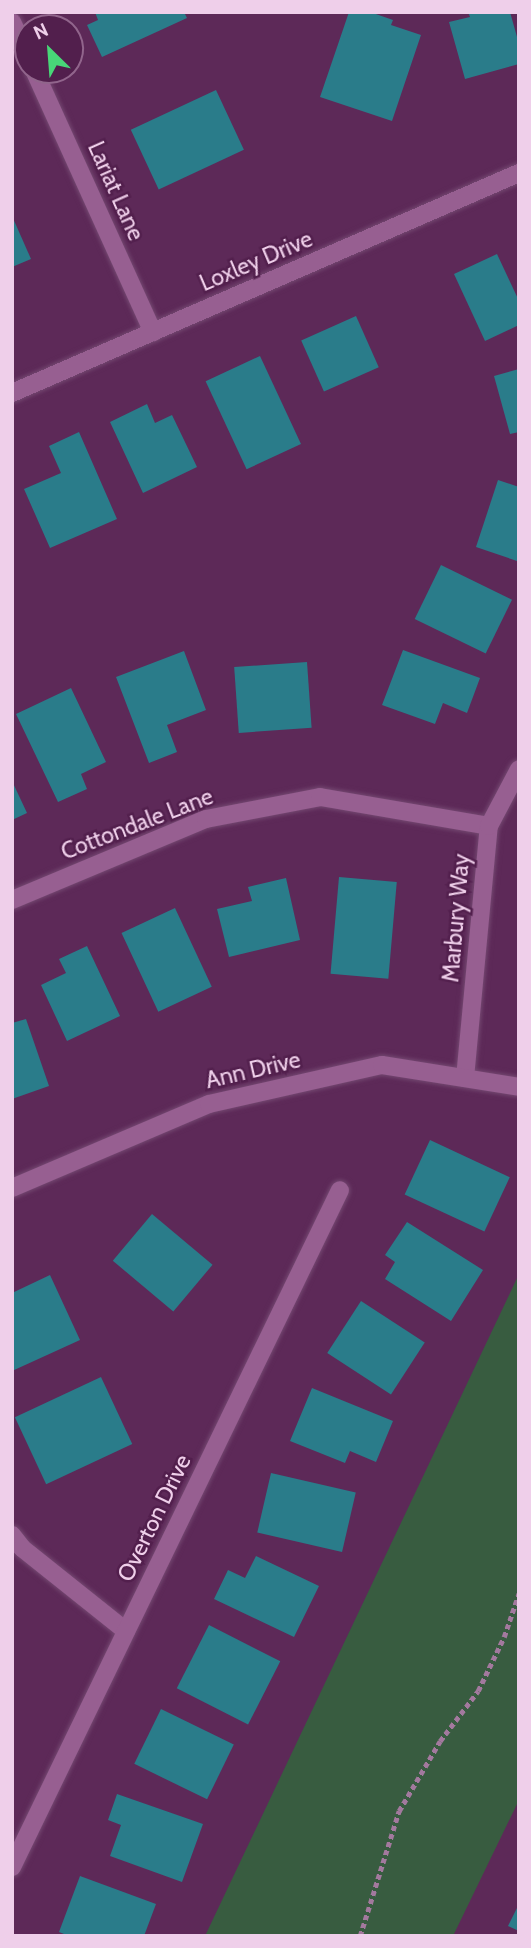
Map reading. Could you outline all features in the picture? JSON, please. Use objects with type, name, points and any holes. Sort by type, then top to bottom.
[{"type":"street","name":"Lariat Lane","points":[[40,84],[153,332]]},
{"type":"street","name":"Loxley Drive","points":[[12,393],[519,173]]},
{"type":"street","name":"Marbury Way","points":[[465,1078],[489,826],[519,769]]},
{"type":"street","name":"Cottondale Lane","points":[[12,900],[206,819],[320,797],[489,826]]},
{"type":"street","name":"Ann Drive","points":[[12,1188],[209,1104],[382,1065],[519,1087]]},
{"type":"street","name":"Overton Drive","points":[[12,1867],[340,1190]]},
{"type":"street","points":[[12,1535],[22,1548],[126,1632]]},
{"type":"path","points":[[360,1936],[399,1811],[440,1741],[478,1692],[504,1637],[519,1593]]},
{"type":"green space","points":[[519,1274],[519,1800],[453,1936],[205,1936]]},
{"type":"building","points":[[95,12],[184,12],[187,18],[102,57],[87,25],[98,20]]},
{"type":"building","points":[[349,12],[370,12],[393,20],[391,25],[421,35],[392,121],[320,97]]},
{"type":"building","points":[[468,12],[510,12],[519,44],[519,64],[465,79],[449,22],[470,17]]},
{"type":"building","points":[[216,90],[244,150],[159,190],[131,130]]},
{"type":"building","points":[[12,216],[31,259],[12,267]]},
{"type":"building","points":[[497,254],[519,301],[519,325],[485,341],[454,274]]},
{"type":"building","points":[[356,316],[379,367],[324,392],[301,340]]},
{"type":"building","points":[[260,356],[301,444],[247,469],[206,381]]},
{"type":"building","points":[[519,369],[519,432],[510,434],[494,376]]},
{"type":"building","points":[[147,404],[155,423],[172,415],[197,467],[143,493],[110,422]]},
{"type":"building","points":[[79,432],[117,519],[50,548],[24,489],[61,473],[49,446]]},
{"type":"building","points":[[498,480],[519,487],[517,561],[476,547]]},
{"type":"building","points":[[441,565],[512,600],[486,654],[415,619]]},
{"type":"building","points":[[403,650],[480,678],[467,713],[443,703],[435,724],[382,705]]},
{"type":"building","points":[[184,651],[206,710],[167,725],[177,752],[149,763],[116,677]]},
{"type":"building","points":[[307,662],[312,728],[239,733],[234,667]]},
{"type":"building","points":[[71,688],[106,762],[81,774],[87,789],[58,802],[16,714]]},
{"type":"building","points":[[12,781],[27,813],[12,820]]},
{"type":"building","points":[[339,877],[397,882],[388,979],[331,974]]},
{"type":"building","points":[[286,878],[300,940],[229,957],[217,909],[252,901],[248,887]]},
{"type":"building","points":[[175,908],[212,987],[158,1012],[122,933]]},
{"type":"building","points":[[87,946],[120,1016],[67,1041],[41,985],[66,973],[59,959]]},
{"type":"building","points":[[26,1019],[49,1086],[12,1099],[12,1023]]},
{"type":"building","points":[[430,1140],[510,1177],[484,1232],[405,1194]]},
{"type":"building","points":[[152,1214],[213,1265],[173,1312],[113,1261]]},
{"type":"building","points":[[407,1222],[483,1270],[451,1321],[385,1279],[395,1262],[385,1255]]},
{"type":"building","points":[[50,1275],[80,1340],[12,1371],[12,1293]]},
{"type":"building","points":[[361,1301],[425,1342],[391,1394],[327,1353]]},
{"type":"building","points":[[101,1377],[132,1444],[46,1484],[15,1417]]},
{"type":"building","points":[[312,1388],[393,1421],[376,1462],[350,1451],[345,1463],[290,1441]]},
{"type":"building","points":[[271,1473],[356,1493],[342,1552],[257,1532]]},
{"type":"building","points":[[256,1556],[319,1586],[294,1637],[214,1599],[228,1570],[245,1578]]},
{"type":"building","points":[[209,1625],[280,1661],[248,1725],[177,1688]]},
{"type":"building","points":[[161,1709],[234,1745],[207,1799],[134,1764]]},
{"type":"building","points":[[117,1794],[203,1824],[182,1882],[110,1856],[121,1825],[108,1820]]},
{"type":"building","points":[[80,1876],[156,1904],[144,1936],[69,1936],[59,1932]]},
{"type":"building","points":[[519,1904],[519,1931],[508,1926]]}]
